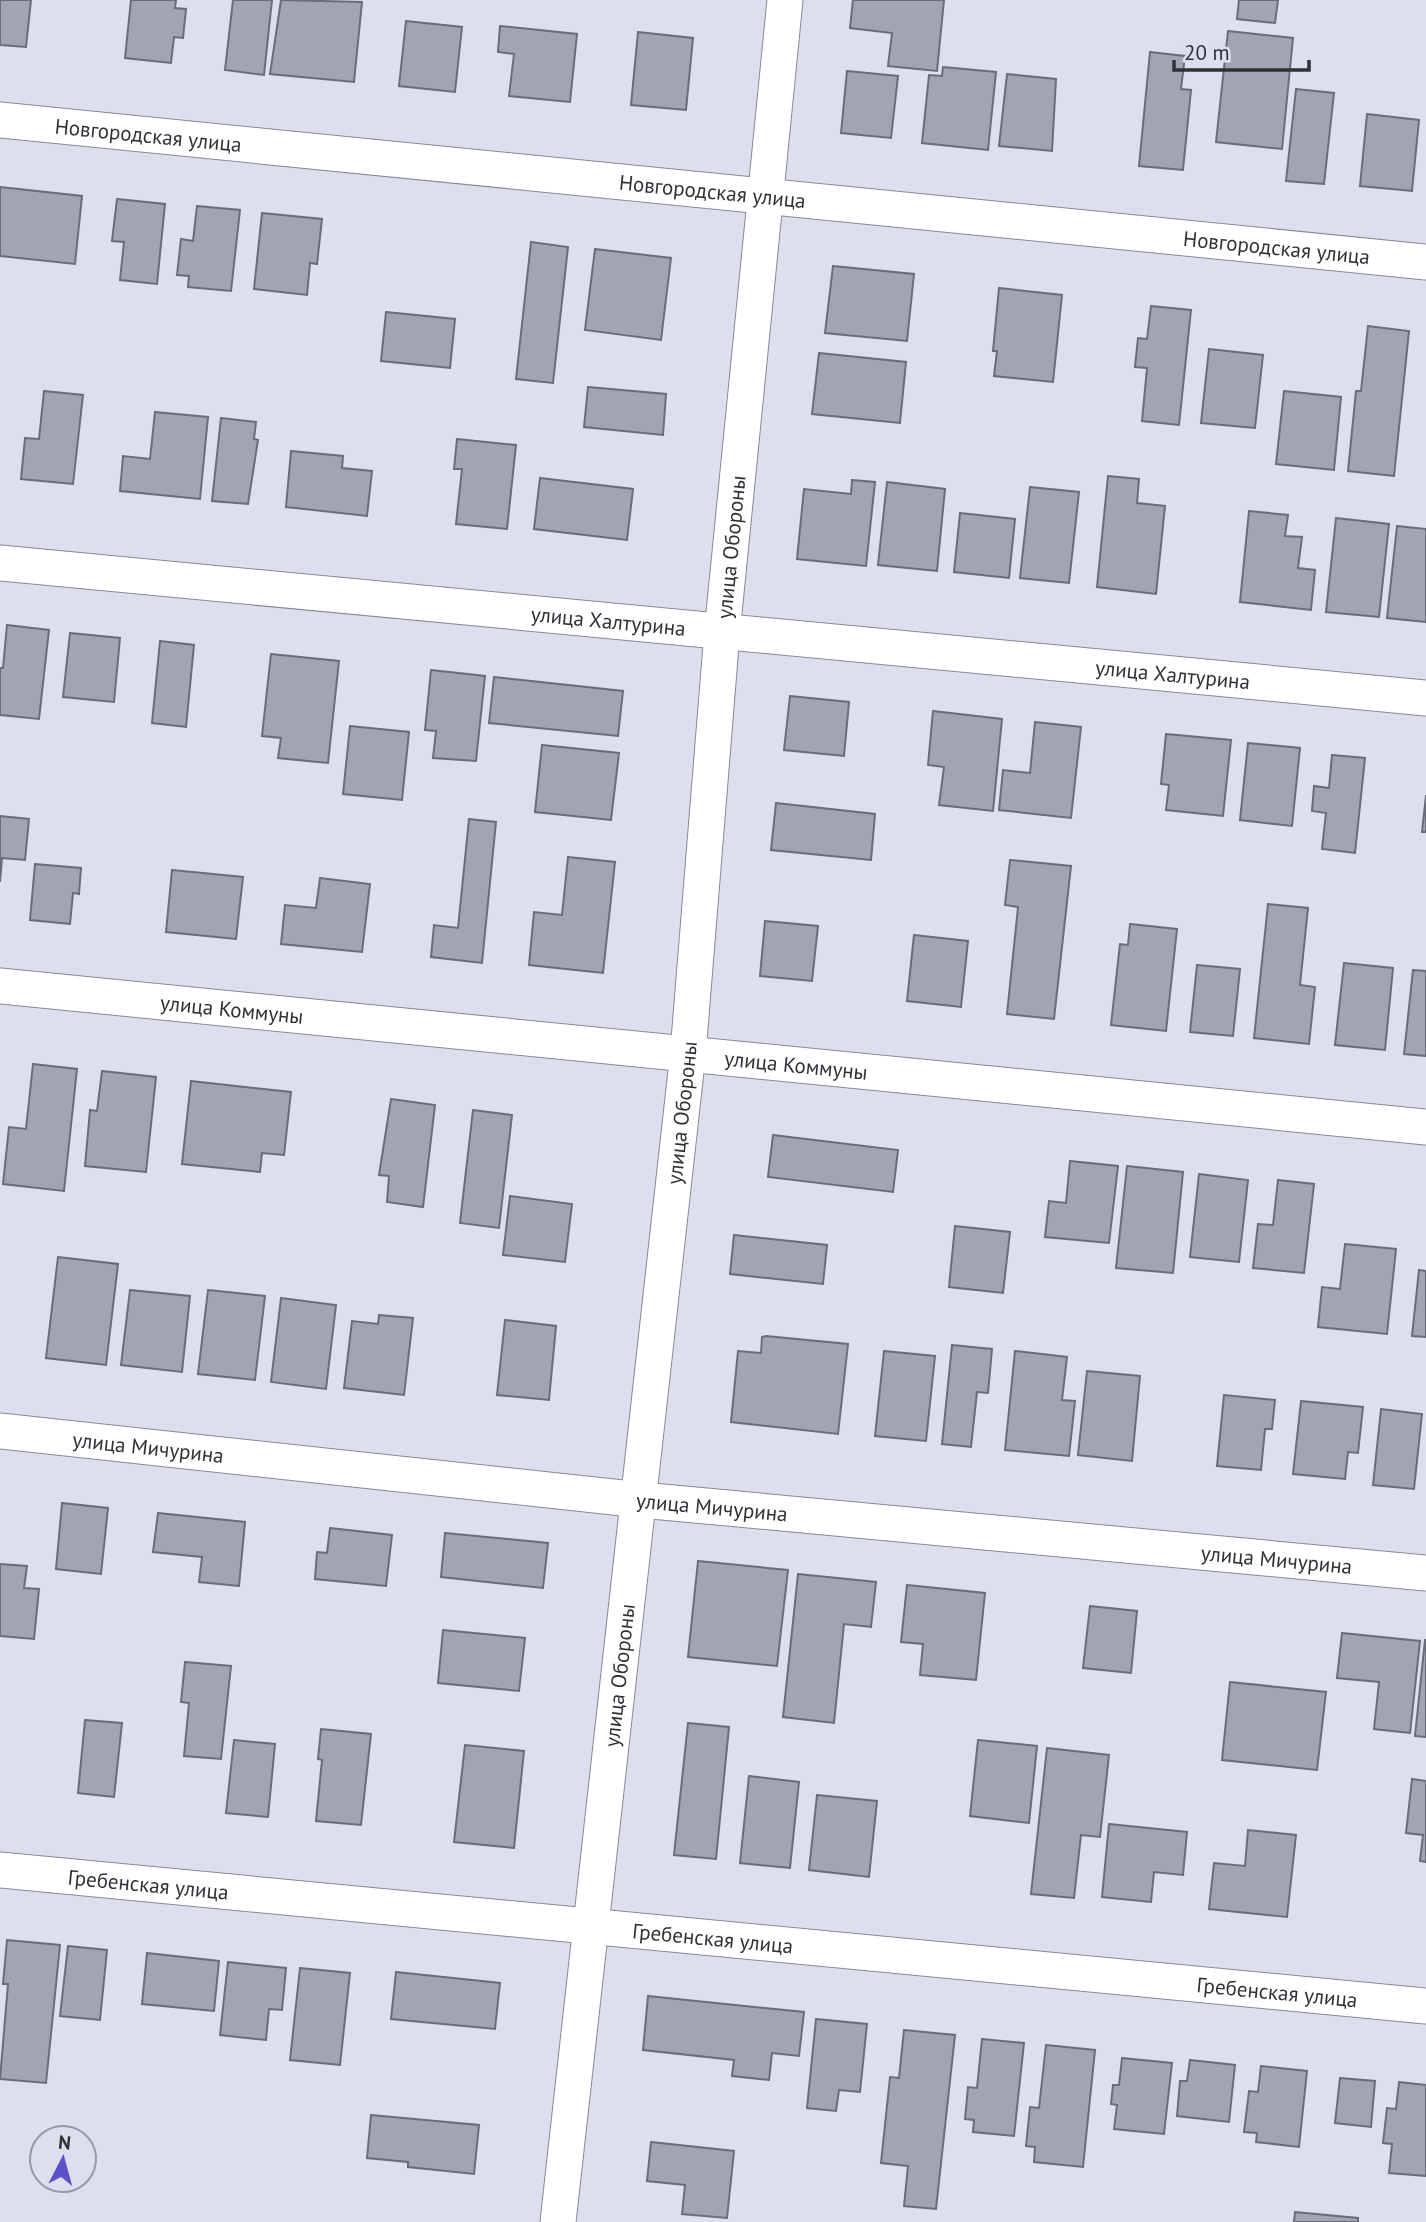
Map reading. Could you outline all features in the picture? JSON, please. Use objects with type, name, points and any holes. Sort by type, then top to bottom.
[{"type":"street","name":"улица Обороны","points":[[558,2222],[641,1500],[688,1053],[722,633],[785,0]]},
{"type":"street","name":"Новгородская улица","points":[[0,120],[1426,262]]},
{"type":"street","name":"улица Халтурина","points":[[0,562],[722,633],[1426,698]]},
{"type":"street","name":"улица Коммуны","points":[[0,986],[1426,1127]]},
{"type":"street","name":"улица Мичурина","points":[[0,1431],[641,1500],[1426,1573]]},
{"type":"street","name":"Гребенская улица","points":[[0,1870],[1426,2006]]},
{"type":"building","points":[[0,0],[31,0],[26,47],[0,45]]},
{"type":"building","points":[[131,0],[176,0],[175,8],[186,9],[183,38],[174,37],[171,63],[125,58]]},
{"type":"building","points":[[233,0],[272,0],[264,75],[225,70]]},
{"type":"building","points":[[281,0],[362,2],[354,82],[270,74]]},
{"type":"building","points":[[853,0],[944,0],[937,71],[888,66],[892,33],[850,28]]},
{"type":"building","points":[[1239,0],[1278,0],[1275,23],[1237,19]]},
{"type":"building","points":[[406,21],[462,27],[455,92],[399,86]]},
{"type":"building","points":[[500,26],[577,34],[570,102],[509,96],[514,54],[498,52]]},
{"type":"building","points":[[1228,31],[1293,38],[1282,149],[1216,142]]},
{"type":"building","points":[[638,32],[693,38],[686,110],[631,105]]},
{"type":"building","points":[[1150,52],[1185,56],[1181,89],[1191,90],[1183,170],[1139,166]]},
{"type":"building","points":[[943,67],[996,72],[988,150],[922,143],[929,75],[942,76]]},
{"type":"building","points":[[847,71],[898,76],[891,138],[841,133]]},
{"type":"building","points":[[1007,74],[1056,79],[1052,151],[999,146]]},
{"type":"building","points":[[1296,89],[1334,93],[1324,184],[1286,181]]},
{"type":"building","points":[[1367,114],[1419,120],[1412,191],[1360,186]]},
{"type":"building","points":[[0,187],[82,196],[75,264],[0,256]]},
{"type":"building","points":[[117,199],[165,204],[157,284],[120,280],[124,242],[112,241]]},
{"type":"building","points":[[197,206],[240,210],[231,291],[188,287],[189,276],[177,275],[181,239],[193,241]]},
{"type":"building","points":[[262,213],[322,219],[317,264],[310,263],[307,295],[254,289]]},
{"type":"building","points":[[531,242],[568,247],[553,383],[516,379]]},
{"type":"building","points":[[595,249],[671,258],[661,340],[585,330]]},
{"type":"building","points":[[833,266],[914,274],[907,341],[825,333]]},
{"type":"building","points":[[999,288],[1062,295],[1053,382],[994,376],[997,351],[993,351]]},
{"type":"building","points":[[1151,306],[1191,310],[1179,425],[1142,421],[1147,368],[1135,367],[1138,338],[1147,339]]},
{"type":"building","points":[[386,312],[455,319],[450,368],[381,361]]},
{"type":"building","points":[[1368,326],[1409,331],[1394,476],[1348,471],[1356,391],[1361,391]]},
{"type":"building","points":[[1209,349],[1263,355],[1255,428],[1201,423]]},
{"type":"building","points":[[819,353],[906,362],[900,423],[812,414]]},
{"type":"building","points":[[588,387],[666,394],[663,435],[584,427]]},
{"type":"building","points":[[44,391],[83,395],[73,484],[21,479],[25,438],[39,439]]},
{"type":"building","points":[[1284,391],[1341,397],[1334,470],[1276,464]]},
{"type":"building","points":[[155,412],[208,417],[200,499],[120,491],[123,456],[150,459]]},
{"type":"building","points":[[221,418],[256,422],[254,439],[258,440],[248,504],[212,501]]},
{"type":"building","points":[[457,439],[516,445],[507,529],[456,524],[462,469],[454,469]]},
{"type":"building","points":[[291,451],[343,456],[342,468],[372,471],[367,516],[286,507]]},
{"type":"building","points":[[1108,476],[1139,479],[1137,503],[1165,506],[1156,594],[1097,587]]},
{"type":"building","points":[[540,478],[633,489],[627,540],[534,529]]},
{"type":"building","points":[[852,480],[875,482],[866,566],[797,559],[804,489],[851,494]]},
{"type":"building","points":[[887,482],[945,489],[937,571],[878,565]]},
{"type":"building","points":[[1030,487],[1079,492],[1069,583],[1020,578]]},
{"type":"building","points":[[1249,511],[1288,515],[1285,536],[1302,537],[1298,568],[1315,570],[1311,610],[1240,602]]},
{"type":"building","points":[[960,513],[1015,519],[1009,578],[954,572]]},
{"type":"building","points":[[1336,518],[1389,524],[1379,617],[1326,612]]},
{"type":"building","points":[[1397,526],[1426,529],[1426,622],[1387,618]]},
{"type":"building","points":[[7,625],[49,630],[39,719],[0,715],[0,668],[3,668]]},
{"type":"building","points":[[70,633],[120,638],[114,702],[63,697]]},
{"type":"building","points":[[160,641],[194,645],[186,727],[152,723]]},
{"type":"building","points":[[271,654],[339,661],[328,763],[278,758],[281,738],[262,736]]},
{"type":"building","points":[[431,670],[485,676],[476,761],[433,758],[436,731],[425,730]]},
{"type":"building","points":[[494,677],[623,691],[618,736],[489,723]]},
{"type":"building","points":[[790,696],[849,702],[844,756],[784,750]]},
{"type":"building","points":[[933,711],[1002,719],[993,811],[939,805],[944,767],[928,765]]},
{"type":"building","points":[[1035,722],[1081,727],[1071,818],[999,810],[1003,770],[1030,773]]},
{"type":"building","points":[[350,726],[409,732],[402,800],[343,794]]},
{"type":"building","points":[[1166,734],[1231,740],[1223,816],[1166,810],[1169,785],[1161,784]]},
{"type":"building","points":[[1248,743],[1300,748],[1292,826],[1240,820]]},
{"type":"building","points":[[542,745],[619,753],[611,820],[535,812]]},
{"type":"building","points":[[1332,755],[1365,758],[1355,853],[1322,849],[1326,813],[1312,811],[1314,786],[1329,788]]},
{"type":"building","points":[[1426,795],[1426,832],[1422,832]]},
{"type":"building","points":[[776,803],[875,814],[871,860],[771,850]]},
{"type":"building","points":[[0,816],[29,819],[25,860],[2,858],[0,882]]},
{"type":"building","points":[[469,819],[496,822],[482,963],[431,957],[434,925],[458,928]]},
{"type":"building","points":[[568,857],[615,862],[603,973],[529,965],[534,912],[562,915]]},
{"type":"building","points":[[1010,860],[1071,866],[1054,1019],[1007,1014],[1018,907],[1005,905]]},
{"type":"building","points":[[35,864],[81,868],[79,894],[73,893],[70,924],[30,920]]},
{"type":"building","points":[[172,870],[243,877],[236,939],[166,932]]},
{"type":"building","points":[[320,878],[370,884],[362,952],[281,944],[285,905],[316,908]]},
{"type":"building","points":[[1268,904],[1308,908],[1300,985],[1315,987],[1309,1044],[1254,1038]]},
{"type":"building","points":[[765,921],[818,926],[812,981],[760,976]]},
{"type":"building","points":[[1130,924],[1177,929],[1166,1031],[1111,1025],[1120,944],[1128,945]]},
{"type":"building","points":[[914,935],[968,941],[961,1007],[907,1001]]},
{"type":"building","points":[[1344,963],[1393,968],[1385,1050],[1335,1045]]},
{"type":"building","points":[[1197,965],[1240,969],[1233,1036],[1190,1032]]},
{"type":"building","points":[[1413,970],[1426,971],[1426,1056],[1404,1054]]},
{"type":"building","points":[[33,1064],[77,1069],[64,1191],[3,1184],[9,1127],[26,1129]]},
{"type":"building","points":[[102,1071],[156,1077],[146,1172],[85,1166],[90,1110],[97,1111]]},
{"type":"building","points":[[191,1081],[291,1092],[284,1155],[262,1153],[260,1172],[182,1164]]},
{"type":"building","points":[[391,1099],[435,1105],[423,1207],[387,1202],[389,1176],[379,1175]]},
{"type":"building","points":[[473,1110],[512,1115],[499,1228],[460,1223]]},
{"type":"building","points":[[773,1135],[898,1150],[893,1192],[768,1177]]},
{"type":"building","points":[[1070,1161],[1118,1166],[1109,1243],[1045,1237],[1049,1201],[1066,1203]]},
{"type":"building","points":[[1127,1166],[1183,1172],[1173,1273],[1116,1268]]},
{"type":"building","points":[[1199,1174],[1248,1180],[1239,1262],[1190,1257]]},
{"type":"building","points":[[1278,1180],[1314,1184],[1304,1273],[1253,1268],[1258,1224],[1273,1225]]},
{"type":"building","points":[[510,1196],[572,1204],[565,1262],[503,1255]]},
{"type":"building","points":[[955,1226],[1010,1232],[1003,1293],[949,1287]]},
{"type":"building","points":[[734,1235],[827,1245],[823,1284],[730,1274]]},
{"type":"building","points":[[1345,1244],[1396,1249],[1387,1334],[1318,1327],[1322,1287],[1340,1289]]},
{"type":"building","points":[[58,1257],[118,1264],[106,1365],[46,1358]]},
{"type":"building","points":[[1419,1270],[1426,1271],[1426,1337],[1412,1336]]},
{"type":"building","points":[[130,1290],[190,1296],[182,1372],[121,1365]]},
{"type":"building","points":[[208,1290],[265,1296],[255,1380],[198,1374]]},
{"type":"building","points":[[281,1298],[336,1305],[326,1389],[271,1382]]},
{"type":"building","points":[[379,1315],[413,1318],[404,1395],[344,1388],[352,1321],[378,1324]]},
{"type":"building","points":[[505,1320],[556,1326],[549,1400],[497,1395]]},
{"type":"building","points":[[762,1337],[848,1344],[838,1434],[731,1422],[738,1351],[761,1353]]},
{"type":"building","points":[[952,1345],[992,1349],[988,1393],[977,1392],[971,1447],[942,1444]]},
{"type":"building","points":[[884,1351],[935,1356],[926,1441],[875,1436]]},
{"type":"building","points":[[1015,1351],[1067,1357],[1062,1400],[1075,1401],[1069,1456],[1005,1450]]},
{"type":"building","points":[[1087,1371],[1140,1376],[1132,1461],[1078,1455]]},
{"type":"building","points":[[1224,1395],[1275,1400],[1272,1429],[1265,1429],[1261,1470],[1217,1466]]},
{"type":"building","points":[[1301,1401],[1363,1407],[1358,1453],[1348,1452],[1345,1479],[1293,1474]]},
{"type":"building","points":[[1381,1409],[1422,1414],[1414,1489],[1373,1485]]},
{"type":"building","points":[[62,1503],[108,1508],[101,1574],[56,1569]]},
{"type":"building","points":[[158,1513],[245,1522],[239,1586],[199,1582],[202,1557],[153,1552]]},
{"type":"building","points":[[330,1528],[392,1535],[386,1586],[315,1579],[317,1552],[327,1553]]},
{"type":"building","points":[[445,1533],[548,1543],[543,1588],[441,1577]]},
{"type":"building","points":[[698,1561],[788,1570],[777,1666],[688,1657]]},
{"type":"building","points":[[0,1564],[27,1566],[24,1588],[39,1589],[34,1639],[0,1636]]},
{"type":"building","points":[[798,1574],[876,1582],[871,1627],[844,1624],[834,1723],[783,1717]]},
{"type":"building","points":[[907,1585],[985,1593],[976,1680],[920,1675],[923,1644],[901,1642]]},
{"type":"building","points":[[1090,1606],[1137,1611],[1131,1673],[1083,1668]]},
{"type":"building","points":[[443,1630],[525,1638],[519,1691],[438,1683]]},
{"type":"building","points":[[1342,1633],[1420,1641],[1410,1733],[1374,1729],[1379,1682],[1337,1678]]},
{"type":"building","points":[[1426,1640],[1426,1737],[1415,1736]]},
{"type":"building","points":[[185,1662],[231,1666],[221,1759],[184,1756],[189,1703],[181,1702]]},
{"type":"building","points":[[1230,1682],[1326,1692],[1317,1770],[1222,1760]]},
{"type":"building","points":[[85,1720],[122,1723],[114,1797],[78,1793]]},
{"type":"building","points":[[688,1723],[729,1727],[716,1859],[674,1855]]},
{"type":"building","points":[[321,1729],[371,1734],[361,1825],[316,1821],[322,1760],[318,1759]]},
{"type":"building","points":[[234,1740],[275,1744],[268,1817],[226,1813]]},
{"type":"building","points":[[978,1740],[1037,1746],[1029,1823],[970,1816]]},
{"type":"building","points":[[465,1745],[524,1751],[514,1848],[454,1842]]},
{"type":"building","points":[[1047,1748],[1109,1755],[1100,1837],[1081,1835],[1074,1898],[1031,1894]]},
{"type":"building","points":[[749,1776],[799,1782],[790,1868],[740,1863]]},
{"type":"building","points":[[1412,1779],[1426,1781],[1426,1862],[1420,1861],[1423,1835],[1406,1833]]},
{"type":"building","points":[[817,1795],[877,1801],[869,1877],[809,1870]]},
{"type":"building","points":[[1109,1824],[1187,1832],[1183,1875],[1154,1872],[1151,1902],[1102,1897]]},
{"type":"building","points":[[1248,1830],[1296,1835],[1287,1917],[1209,1909],[1214,1863],[1245,1866]]},
{"type":"building","points":[[7,1940],[60,1945],[46,2083],[0,2079],[8,1984],[3,1984]]},
{"type":"building","points":[[68,1946],[107,1950],[100,2020],[60,2016]]},
{"type":"building","points":[[147,1953],[219,1961],[214,2011],[142,2004]]},
{"type":"building","points":[[228,1962],[286,1968],[282,2010],[269,2009],[266,2040],[220,2035]]},
{"type":"building","points":[[300,1968],[350,1973],[340,2065],[290,2060]]},
{"type":"building","points":[[396,1972],[500,1983],[495,2029],[391,2019]]},
{"type":"building","points":[[648,1996],[804,2012],[799,2056],[772,2053],[769,2080],[732,2076],[734,2060],[643,2050]]},
{"type":"building","points":[[816,2019],[867,2024],[860,2092],[839,2090],[836,2111],[807,2108]]},
{"type":"building","points":[[904,2030],[955,2035],[936,2209],[904,2206],[908,2166],[881,2163],[890,2077],[899,2078]]},
{"type":"building","points":[[982,2039],[1024,2043],[1014,2136],[973,2132],[974,2120],[965,2119],[968,2087],[977,2088]]},
{"type":"building","points":[[1046,2045],[1095,2050],[1083,2167],[1034,2162],[1035,2147],[1026,2146],[1030,2107],[1039,2108]]},
{"type":"building","points":[[1122,2058],[1172,2063],[1164,2134],[1114,2129],[1117,2105],[1111,2104],[1113,2085],[1119,2085]]},
{"type":"building","points":[[1190,2060],[1235,2065],[1229,2122],[1177,2116],[1180,2081],[1187,2081]]},
{"type":"building","points":[[1261,2066],[1307,2071],[1299,2147],[1256,2142],[1257,2133],[1244,2132],[1249,2091],[1258,2092]]},
{"type":"building","points":[[1340,2078],[1375,2081],[1371,2127],[1335,2123]]},
{"type":"building","points":[[1399,2082],[1426,2085],[1426,2176],[1389,2173],[1392,2144],[1383,2143],[1387,2108],[1396,2109]]},
{"type":"building","points":[[371,2115],[479,2125],[474,2174],[408,2167],[408,2162],[367,2158]]},
{"type":"building","points":[[651,2142],[734,2151],[727,2218],[682,2214],[685,2185],[647,2181]]},
{"type":"building","points":[[1295,2212],[1358,2218],[1358,2222],[1294,2222]]}]
